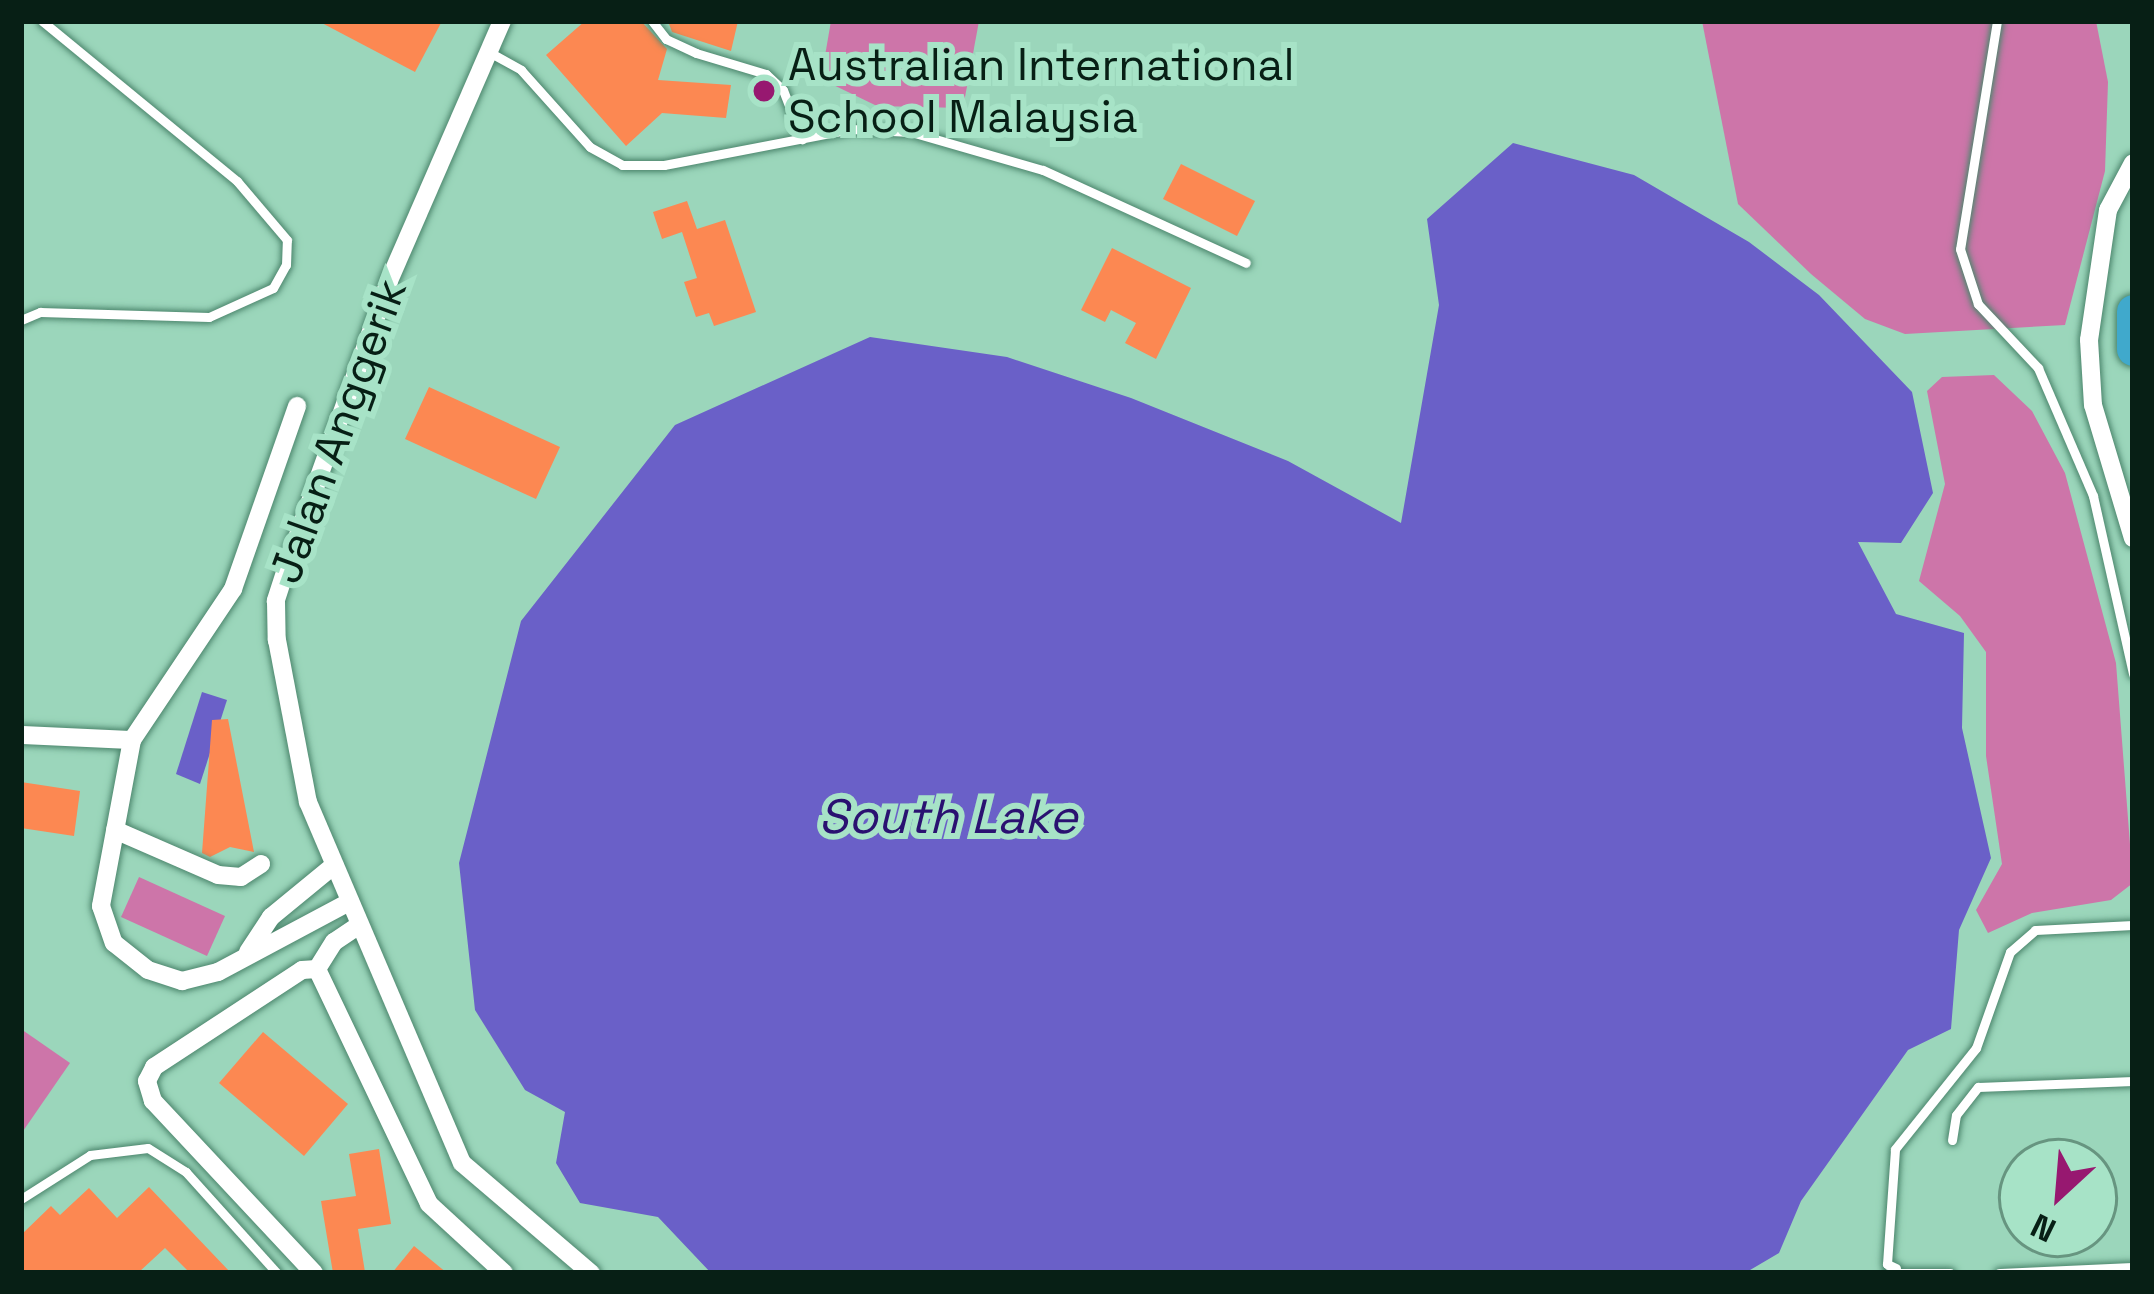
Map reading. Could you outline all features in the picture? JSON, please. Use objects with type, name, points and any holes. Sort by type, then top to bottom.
[{"type":"highway","points":[[2133,311],[2133,349]]},
{"type":"street","name":"Jalan Anggerik","points":[[502,21],[389,281],[276,601],[308,802],[462,1163],[590,1273]]},
{"type":"street","points":[[2133,163],[2108,210],[2089,340],[2093,405],[2133,538]]},
{"type":"street","points":[[297,406],[233,590],[132,740],[100,906],[114,943],[148,970],[182,981],[218,972],[349,902]]},
{"type":"street","points":[[21,735],[132,740]]},
{"type":"street","points":[[115,830],[218,875],[241,877],[261,864]]},
{"type":"street","points":[[248,952],[272,917],[333,866]]},
{"type":"street","points":[[317,969],[334,942],[359,925]]},
{"type":"street","points":[[314,1273],[153,1102],[147,1082],[154,1066],[302,970],[317,969]]},
{"type":"street","points":[[317,969],[428,1204],[503,1273]]},
{"type":"lane","points":[[21,320],[40,312],[209,317],[261,296],[286,265],[287,240],[237,182],[42,21]]},
{"type":"lane","points":[[652,21],[666,39],[696,53],[766,74],[783,90],[802,139]]},
{"type":"lane","points":[[1996,21],[1960,249],[1978,304],[2038,368],[2092,496],[2133,674]]},
{"type":"lane","points":[[489,52],[520,70],[590,147],[622,165],[664,165],[851,129],[911,132],[980,147],[1246,263]]},
{"type":"lane","points":[[1950,1273],[1892,1271],[1887,1264],[1895,1149],[1976,1048],[2010,952],[2035,930],[2133,925]]},
{"type":"lane","points":[[1952,1140],[1956,1115],[1978,1087],[2133,1081]]},
{"type":"lane","points":[[21,1199],[90,1155],[148,1148],[186,1172],[277,1273]]},
{"type":"lane","points":[[1999,1273],[2133,1267]]},
{"type":"shaded area","points":[[831,21],[979,21],[963,108],[877,106],[821,79]]},
{"type":"shaded area","points":[[1702,21],[2096,21],[2108,82],[2105,171],[2065,325],[1905,334],[1865,319],[1811,274],[1738,204]]},
{"type":"shaded area","points":[[1994,375],[2032,411],[2065,473],[2116,663],[2133,883],[2111,900],[2032,913],[1988,933],[1976,910],[2002,864],[1986,756],[1986,652],[1960,616],[1919,581],[1945,484],[1927,391],[1942,377]]},
{"type":"shaded area","points":[[139,877],[225,916],[207,956],[121,917]]},
{"type":"shaded area","points":[[21,1029],[70,1063],[21,1134]]},
{"type":"water","name":"South Lake","points":[[1513,143],[1634,175],[1749,242],[1819,295],[1912,392],[1933,493],[1901,543],[1858,542],[1896,614],[1964,633],[1962,728],[1991,858],[1959,930],[1951,1029],[1908,1050],[1801,1201],[1779,1253],[1745,1273],[711,1273],[658,1217],[580,1203],[556,1163],[565,1112],[525,1090],[475,1010],[459,863],[521,621],[675,425],[870,337],[1007,357],[1131,398],[1288,461],[1401,523],[1439,305],[1427,219]]},
{"type":"water","points":[[202,692],[227,700],[200,784],[176,774]]},
{"type":"building","points":[[318,21],[442,21],[415,72]]},
{"type":"building","points":[[585,21],[641,21],[667,49],[658,80],[731,85],[726,118],[662,113],[626,146],[546,55]]},
{"type":"building","points":[[668,21],[738,21],[731,51],[672,32]]},
{"type":"building","points":[[1181,164],[1255,201],[1237,236],[1163,199]]},
{"type":"building","points":[[687,201],[697,229],[725,220],[756,312],[714,326],[709,313],[696,317],[684,282],[697,278],[682,232],[662,239],[653,212]]},
{"type":"building","points":[[1112,248],[1191,288],[1156,359],[1125,343],[1136,323],[1111,310],[1105,322],[1081,310]]},
{"type":"building","points":[[429,387],[560,447],[536,499],[405,439]]},
{"type":"building","points":[[228,719],[254,852],[230,847],[210,857],[202,853],[212,720]]},
{"type":"building","points":[[21,782],[80,791],[74,836],[21,828]]},
{"type":"building","points":[[263,1032],[348,1104],[304,1156],[219,1083]]},
{"type":"building","points":[[379,1149],[391,1224],[358,1229],[365,1272],[333,1273],[321,1201],[356,1196],[349,1154]]},
{"type":"building","points":[[149,1187],[231,1273],[190,1273],[165,1248],[139,1272],[21,1273],[21,1235],[51,1206],[60,1215],[89,1188],[117,1218]]},
{"type":"building","points":[[414,1246],[447,1273],[392,1273]]},
{"type":"place","name":"Australian International School Malaysia","points":[[764,91]]}]
